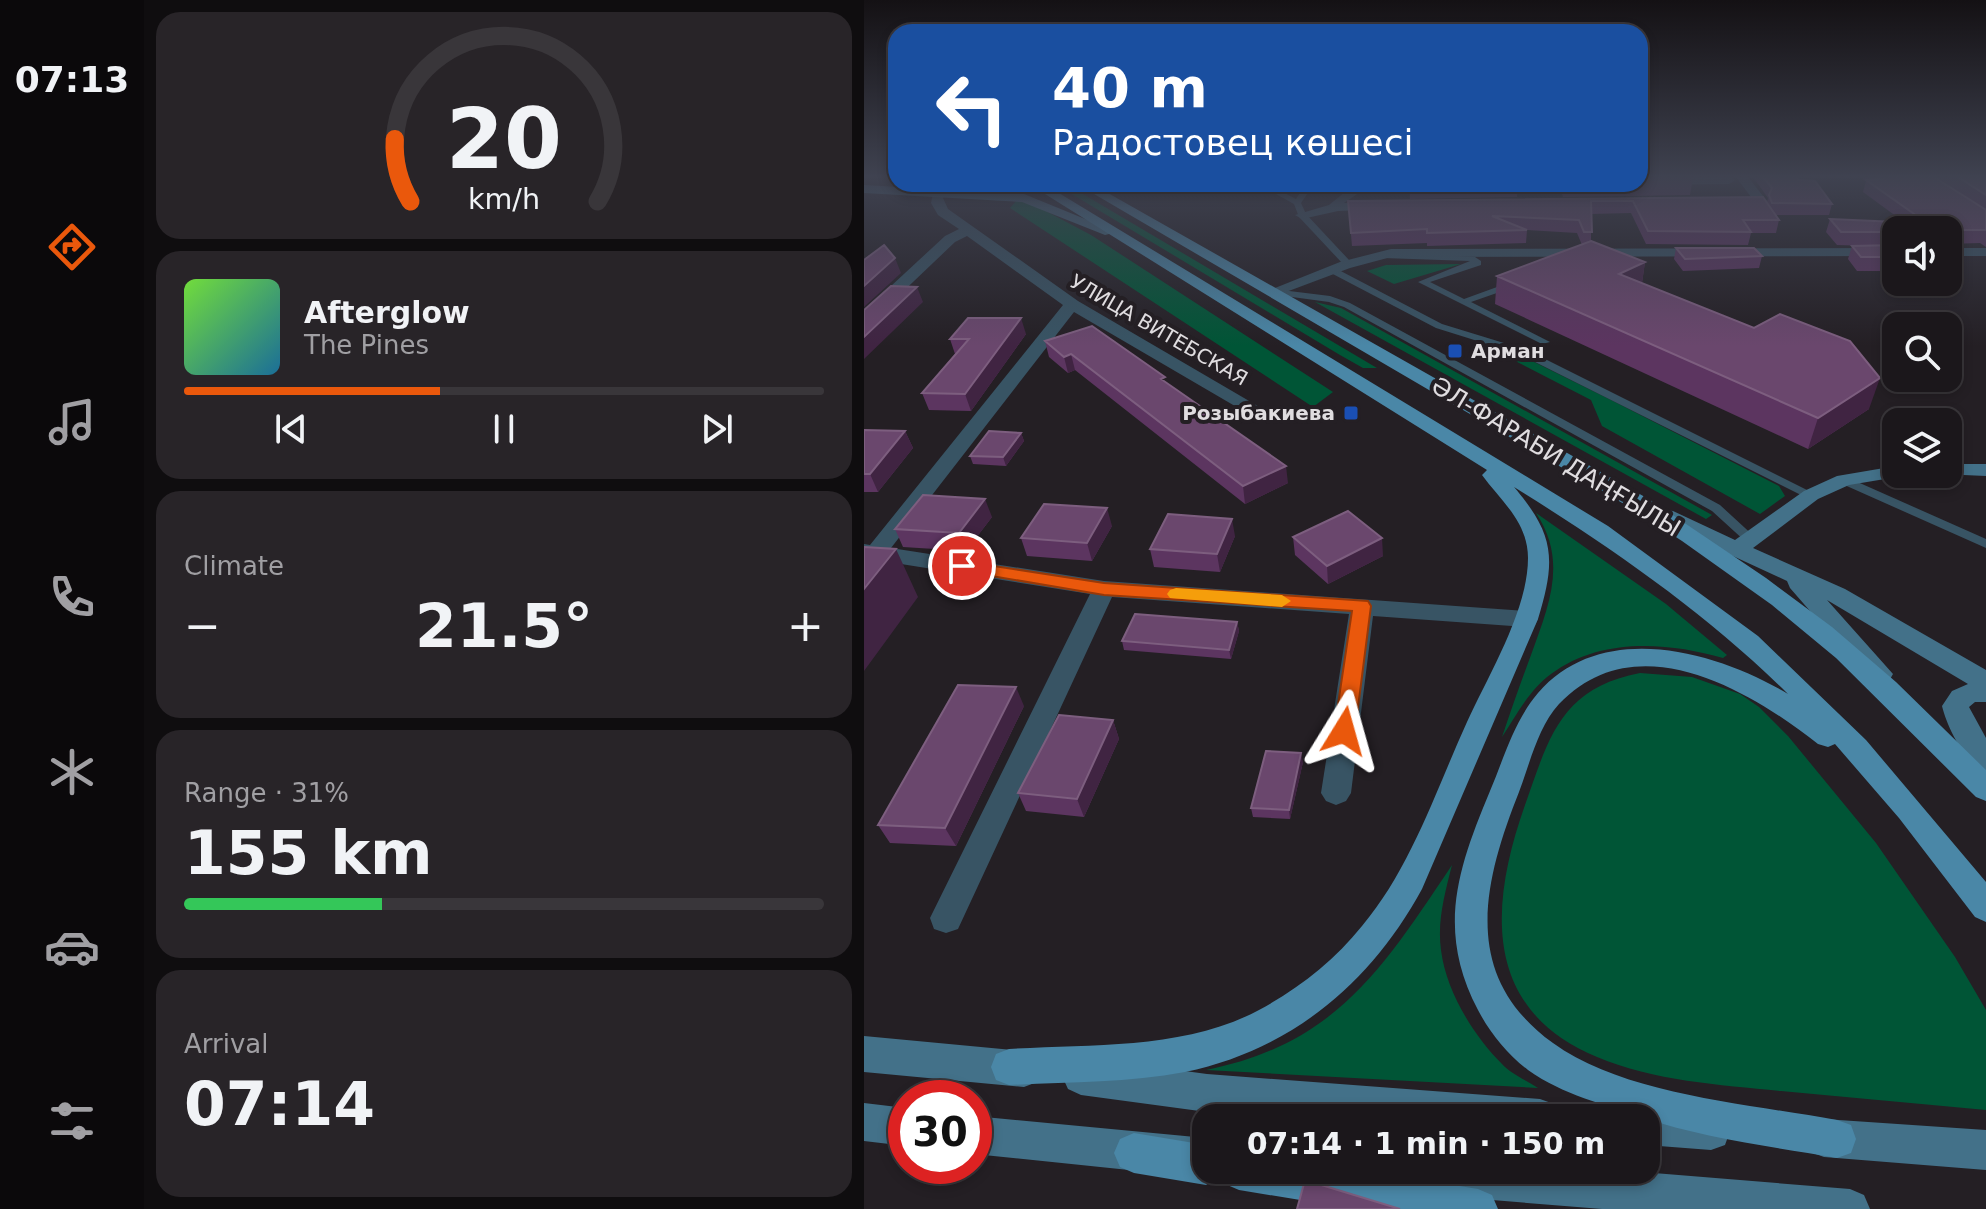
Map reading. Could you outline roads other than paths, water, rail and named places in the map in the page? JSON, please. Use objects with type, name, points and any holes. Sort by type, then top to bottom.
[{"type":"main road","name":"ӘЛ-ФАРАБИ ДАҢҒЫЛЫ","points":[[1112,233],[1600,531],[1684,590],[1743,639],[1853,742],[1928,828]]},
{"type":"main road","name":"ӘЛ-ФАРАБИ ДАҢҒЫЛЫ","points":[[1170,233],[1644,506],[1733,565],[1823,633],[1918,718],[1986,789]]},
{"type":"main road","points":[[1009,1067],[1163,1057],[1209,1048],[1254,1032],[1297,1009],[1336,979],[1375,934],[1410,881],[1526,619],[1541,569],[1541,550],[1524,510],[1475,455]]},
{"type":"main road","points":[[1837,1139],[1646,1102],[1591,1085],[1541,1057],[1508,1026],[1485,989],[1472,946],[1470,908],[1486,838],[1532,726],[1550,698],[1572,678],[1602,664],[1666,658],[1720,671],[1773,696],[1820,728],[1864,766],[1928,828],[1986,907]]},
{"type":"main road","points":[[1134,1153],[1192,1163]]},
{"type":"main road","points":[[1325,1184],[1478,1209]]},
{"type":"street","points":[[864,320],[950,239],[961,233]]},
{"type":"street","name":"УЛИЦА ВИТЕБСКАЯ","points":[[973,233],[1072,304],[1259,412]]},
{"type":"street","points":[[1273,292],[1339,266],[1391,253],[1882,252]]},
{"type":"street","points":[[1962,252],[1986,252]]},
{"type":"street","points":[[868,557],[1072,304]]},
{"type":"street","points":[[1962,470],[1986,470]]},
{"type":"street","points":[[1744,544],[1811,495],[1844,480],[1882,474]]},
{"type":"street","points":[[1644,506],[1744,544],[1785,571],[1837,595],[1986,682]]},
{"type":"street","points":[[868,557],[1104,589],[1526,619]]},
{"type":"street","points":[[1785,571],[1813,598],[1918,718]]},
{"type":"street","points":[[946,918],[1104,589]]},
{"type":"street","points":[[1336,793],[1362,606]]},
{"type":"street","points":[[1986,692],[1961,696],[1955,706],[1959,720],[1986,760]]},
{"type":"street","points":[[864,1054],[1009,1067],[1207,1093],[1354,1104]]},
{"type":"street","points":[[864,1122],[888,1125]]},
{"type":"street","points":[[1660,1127],[1986,1150]]},
{"type":"street","points":[[992,1137],[1192,1157]]},
{"type":"street","points":[[1542,1184],[1850,1209]]},
{"type":"lane","points":[[1317,233],[1339,266],[1439,326],[1523,352],[1811,495]]},
{"type":"lane","points":[[1373,256],[1472,259],[1478,263],[1422,282],[1545,342]]},
{"type":"lane","points":[[1576,262],[1597,263]]},
{"type":"lane","points":[[1463,302],[1522,281]]},
{"type":"lane","points":[[1273,292],[1330,299],[1347,305],[1716,508],[1744,544]]},
{"type":"lane","points":[[1844,480],[1986,544]]},
{"type":"place","name":"Арман","points":[[1455,351]]},
{"type":"place","name":"Розыбакиева","points":[[1351,413]]}]
